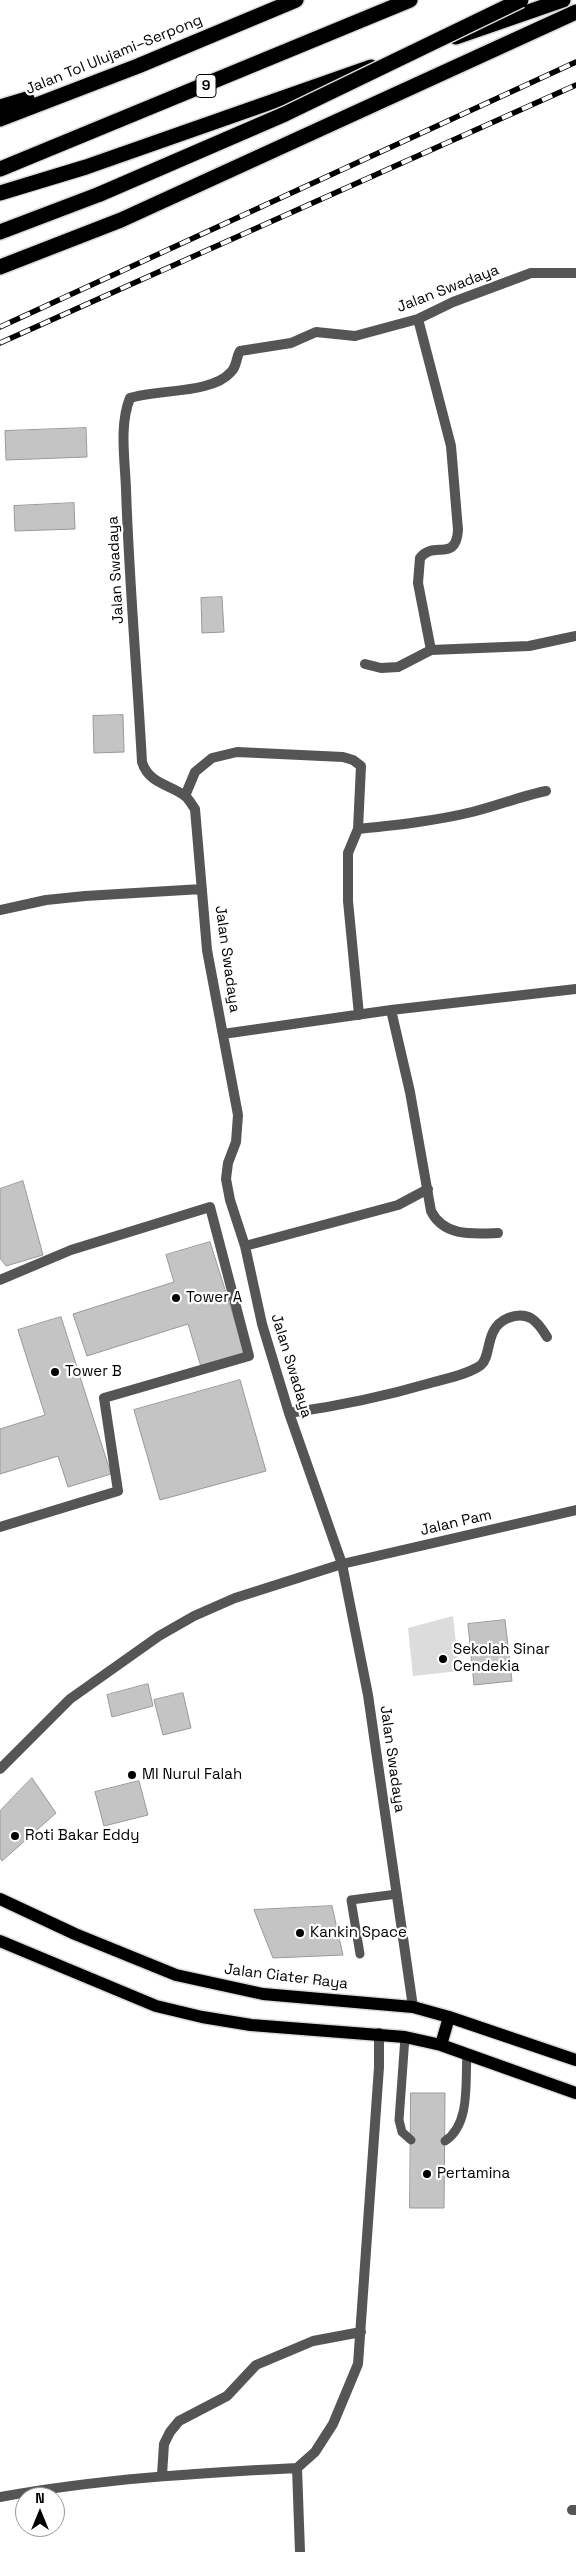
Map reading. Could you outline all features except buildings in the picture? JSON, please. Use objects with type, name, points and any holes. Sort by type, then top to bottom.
[{"type":"highway","name":"Jalan Tol Ulujami–Serpong","points":[[0,119],[138,66],[296,0]]},
{"type":"highway","name":"9","points":[[0,169],[410,0]]},
{"type":"highway","points":[[0,232],[100,194],[285,114],[521,0]]},
{"type":"highway","points":[[0,193],[86,167],[563,0]]},
{"type":"highway","points":[[0,267],[121,220],[576,12]]},
{"type":"highway","points":[[0,107],[138,66]]},
{"type":"main road","name":"Jalan Ciater Raya","points":[[0,1899],[76,1934],[167,1971],[216,1986],[263,1994],[413,2007],[449,2017],[576,2060]]},
{"type":"main road","points":[[0,1940],[156,2006],[202,2017],[251,2025],[405,2036],[441,2045],[576,2093]]},
{"type":"main road","points":[[441,2045],[449,2017]]},
{"type":"street","name":"Jalan Swadaya","points":[[413,2007],[368,1695],[342,1564],[289,1414],[262,1324],[226,1179],[228,1163],[236,1142],[238,1115],[207,950],[194,809],[185,796],[152,779],[145,772],[142,762],[126,489],[124,431],[126,407],[130,398],[143,394],[212,385],[234,370],[240,351],[292,343],[316,332],[355,336],[418,319],[453,302],[531,273],[576,273]]},
{"type":"street","points":[[418,319],[451,446],[458,530],[457,542],[454,546],[426,552],[420,558],[418,583],[431,650]]},
{"type":"street","points":[[365,664],[381,668],[398,667],[431,650],[529,646],[576,636]]},
{"type":"street","points":[[185,796],[194,772],[212,758],[237,752],[343,757],[353,760],[361,766],[358,829],[348,852],[348,901],[359,1015]]},
{"type":"street","points":[[358,829],[412,823],[474,811],[511,798],[546,791]]},
{"type":"street","points":[[0,910],[46,900],[202,889]]},
{"type":"street","points":[[223,1034],[391,1010],[576,989]]},
{"type":"street","points":[[391,1010],[410,1092],[431,1210],[435,1219],[444,1226],[466,1234],[498,1233]]},
{"type":"street","points":[[244,1246],[398,1205],[428,1189]]},
{"type":"street","points":[[0,1280],[71,1250],[210,1208],[249,1356],[104,1398],[118,1491],[0,1527]]},
{"type":"street","points":[[289,1414],[369,1400],[451,1377],[480,1366],[485,1359],[488,1342],[496,1328],[508,1318],[527,1316],[536,1319],[547,1337]]},
{"type":"street","name":"Jalan Pam","points":[[0,1769],[70,1699],[159,1636],[194,1616],[235,1598],[342,1564],[576,1510]]},
{"type":"street","points":[[0,2497],[58,2486],[162,2475],[297,2468],[315,2452],[333,2424],[358,2364],[379,2033]]},
{"type":"street","points":[[162,2475],[164,2444],[170,2432],[179,2421],[226,2396],[256,2365],[312,2342],[361,2332]]},
{"type":"street","points":[[297,2468],[300,2552]]},
{"type":"lane","points":[[360,1954],[351,1900],[397,1894]]},
{"type":"lane","points":[[405,2036],[399,2120],[402,2132],[410,2140]]},
{"type":"lane","points":[[445,2141],[452,2136],[461,2120],[467,2054]]},
{"type":"shaded area","points":[[453,1616],[459,1671],[413,1676],[408,1628]]},
{"type":"railway","points":[[0,327],[576,62]]},
{"type":"railway","points":[[0,343],[576,85]]},
{"type":"place","name":"Tower A","points":[[176,1298]]},
{"type":"place","name":"Tower B","points":[[55,1372]]},
{"type":"place","name":"Sekolah Sinar Cendekia","points":[[443,1659]]},
{"type":"place","name":"MI Nurul Falah","points":[[132,1775]]},
{"type":"place","name":"Roti Bakar Eddy","points":[[15,1836]]},
{"type":"place","name":"Kankin Space","points":[[300,1933]]},
{"type":"place","name":"Pertamina","points":[[427,2174]]}]
